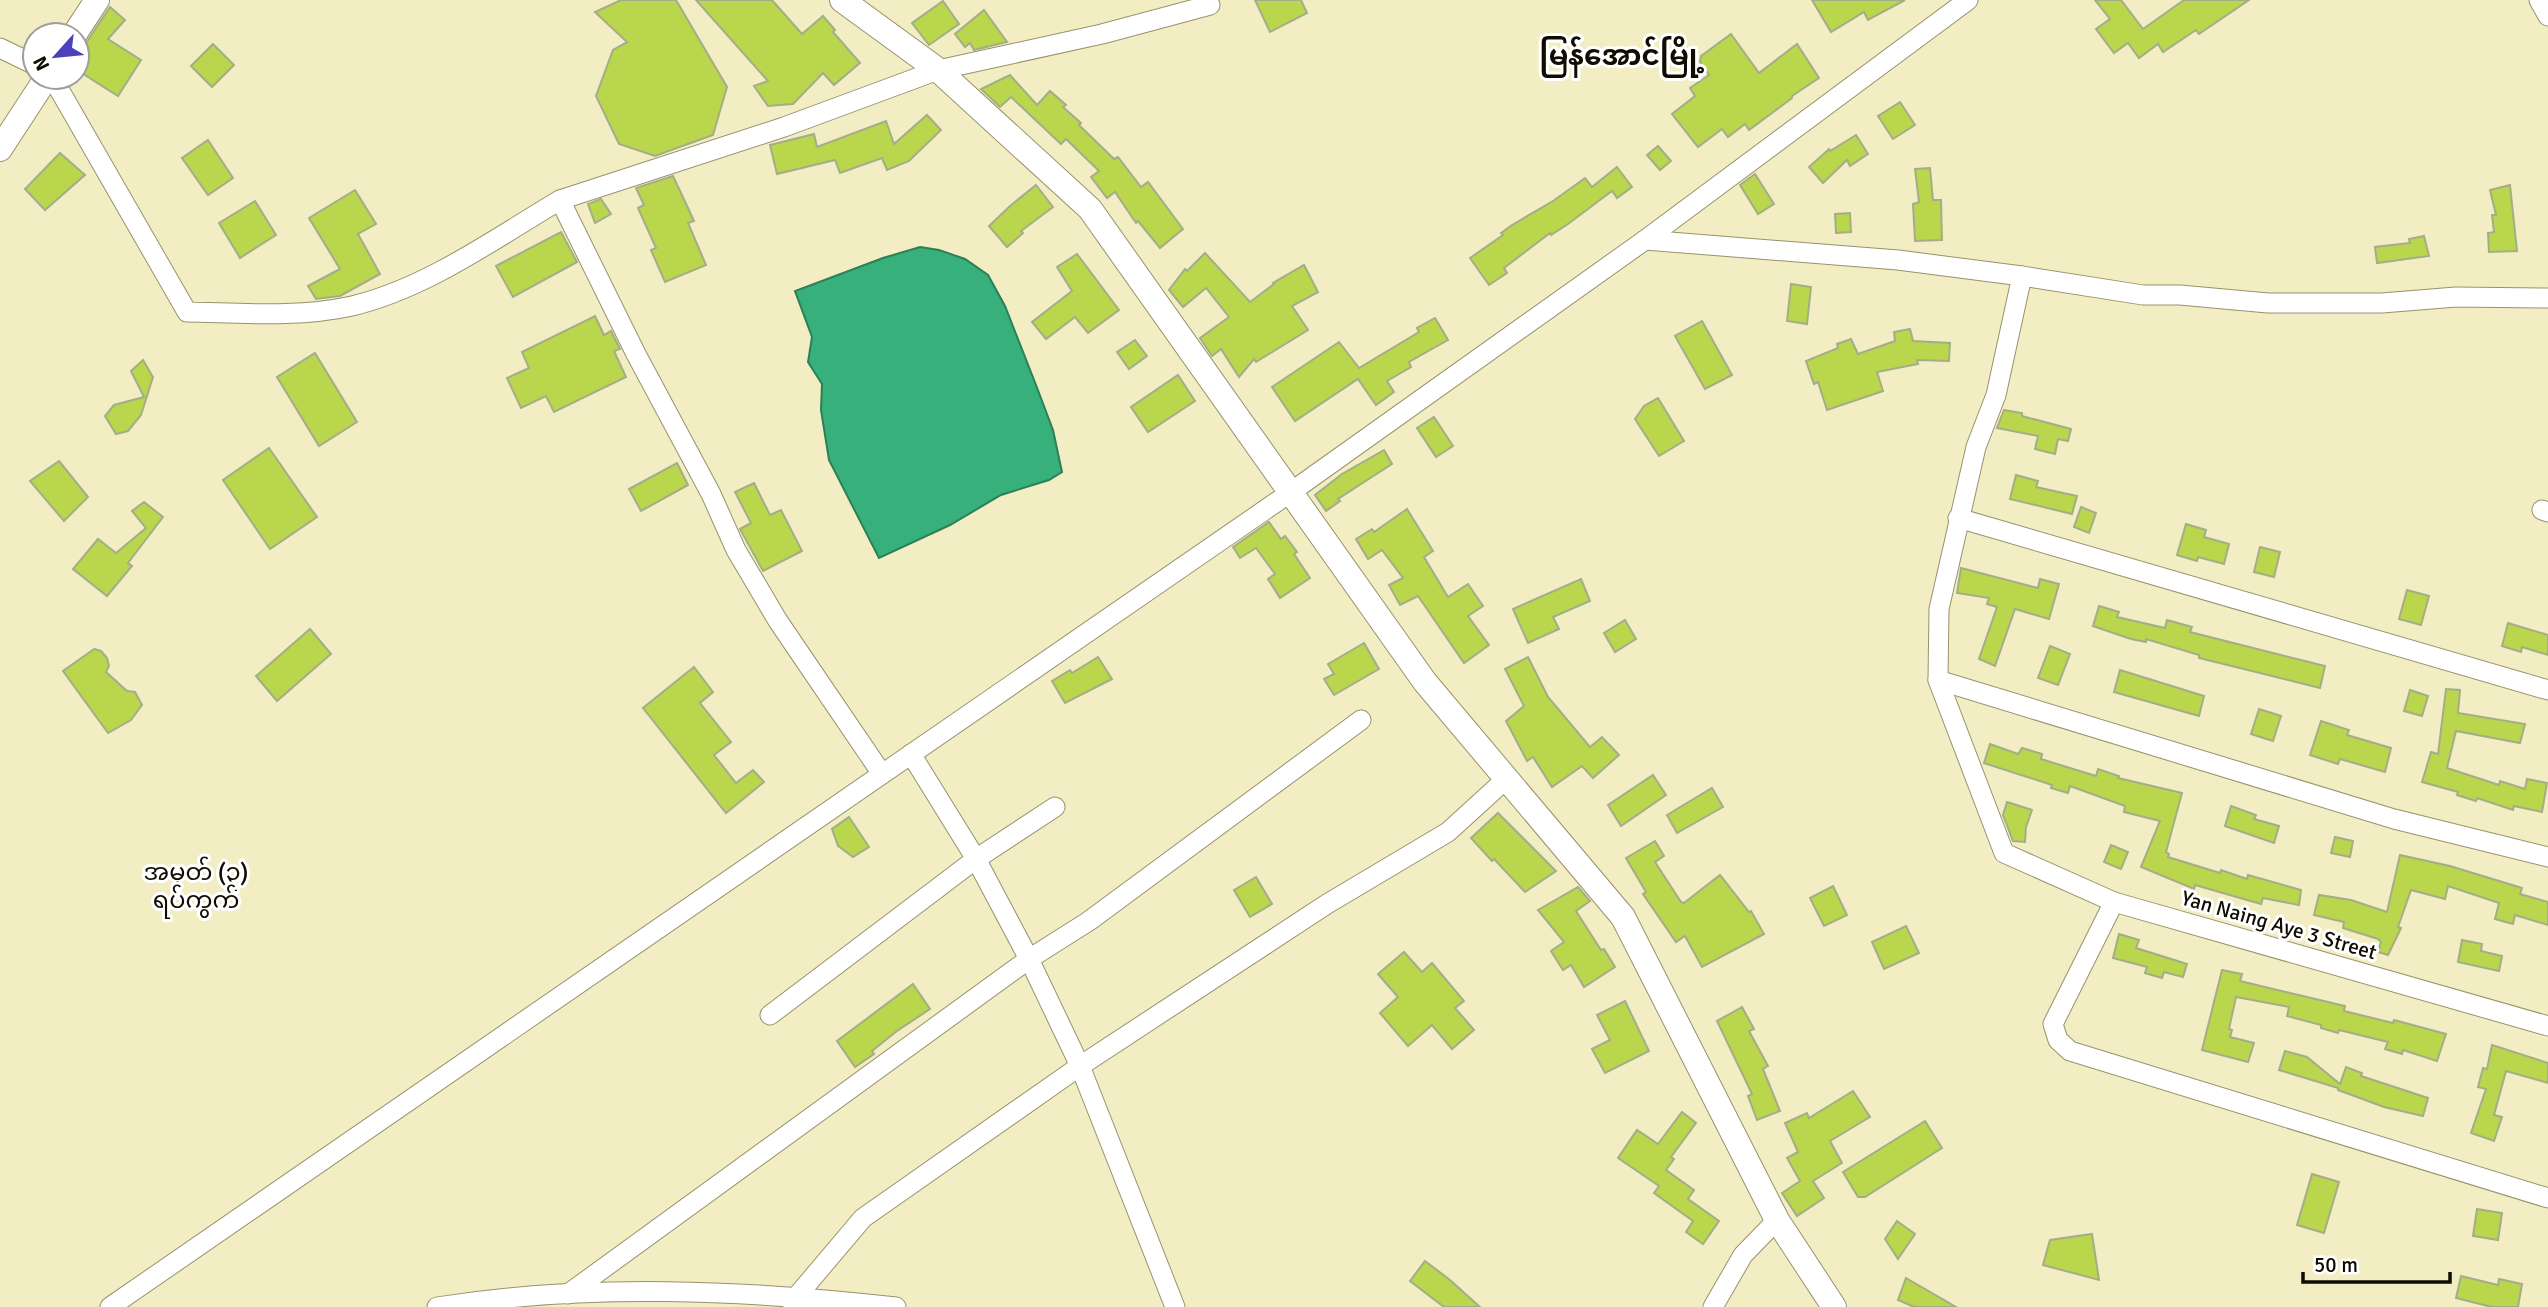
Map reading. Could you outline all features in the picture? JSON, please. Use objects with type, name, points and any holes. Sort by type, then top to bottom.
[{"type":"main road","points":[[83,21],[97,0]]},
{"type":"main road","points":[[842,0],[937,70],[1090,209],[1424,682],[1623,917],[1777,1220],[1834,1307]]},
{"type":"main road","points":[[0,149],[40,91]]},
{"type":"street","points":[[113,1306],[1291,492],[1646,240],[1968,0]]},
{"type":"street","points":[[2539,0],[2548,16]]},
{"type":"street","points":[[58,91],[187,312],[289,314],[352,306],[419,283],[560,200],[783,127],[937,70],[1102,34],[1210,5]]},
{"type":"street","points":[[0,48],[21,58]]},
{"type":"street","points":[[560,200],[636,354],[711,494],[736,551],[778,621],[882,774]]},
{"type":"street","points":[[1646,240],[1898,260],[2022,275],[2143,295],[2180,295],[2268,303],[2382,303],[2456,297],[2548,298]]},
{"type":"street","points":[[2022,275],[1996,395],[1976,447],[1939,609],[1938,680],[2394,819],[2548,857]]},
{"type":"street","points":[[1958,518],[2548,690]]},
{"type":"street","name":"Yan Naing Aye 3 Street","points":[[1938,680],[2004,853],[2114,902],[2548,1026]]},
{"type":"street","points":[[568,1294],[1029,959],[1089,921],[1361,720]]},
{"type":"street","points":[[911,754],[976,859],[1029,959],[1080,1066],[1175,1307]]},
{"type":"street","points":[[795,1301],[863,1218],[1080,1066],[1327,904],[1448,832],[1505,780]]},
{"type":"street","points":[[770,1015],[976,859],[1055,807]]},
{"type":"street","points":[[2114,902],[2053,1024],[2058,1040],[2070,1051],[2548,1198]]},
{"type":"street","points":[[1713,1307],[1743,1255],[1777,1220]]},
{"type":"street","points":[[437,1307],[501,1297],[635,1291],[896,1307]]},
{"type":"shaded area","points":[[920,247],[965,259],[988,275],[1005,306],[1053,430],[1062,472],[1049,480],[1001,495],[950,525],[879,558],[829,460],[821,410],[822,384],[808,362],[812,337],[795,291]]},
{"type":"building","points":[[621,0],[676,0],[727,87],[713,135],[655,156],[619,144],[596,96],[613,50],[627,42],[595,12]]},
{"type":"building","points":[[696,0],[772,0],[802,34],[823,16],[860,63],[834,85],[823,73],[793,104],[768,106],[754,86],[768,81]]},
{"type":"building","points":[[1255,0],[1301,0],[1307,13],[1270,32]]},
{"type":"building","points":[[1812,0],[1905,0],[1868,20],[1864,12],[1831,32]]},
{"type":"building","points":[[2095,0],[2121,0],[2143,29],[2184,0],[2249,0],[2199,34],[2196,30],[2163,52],[2158,44],[2139,58],[2128,43],[2114,53],[2096,29],[2110,19]]},
{"type":"building","points":[[943,1],[959,24],[929,45],[912,23]]},
{"type":"building","points":[[110,7],[125,20],[108,39],[141,60],[118,96],[91,79],[91,36]]},
{"type":"building","points":[[984,10],[1007,42],[974,50],[970,43],[965,47],[955,34]]},
{"type":"building","points":[[1731,34],[1759,73],[1797,44],[1819,78],[1749,130],[1745,124],[1728,137],[1722,129],[1698,147],[1672,114],[1695,96],[1690,88],[1709,75],[1700,62],[1701,56]]},
{"type":"building","points":[[213,44],[234,65],[212,87],[191,66]]},
{"type":"building","points":[[1010,75],[1037,105],[1050,91],[1066,105],[1063,107],[1081,123],[1079,125],[1114,159],[1118,157],[1141,187],[1148,182],[1183,229],[1160,248],[1138,221],[1136,223],[1115,192],[1107,198],[1091,177],[1099,171],[1066,139],[1061,144],[1011,97],[1000,107],[981,89]]},
{"type":"building","points":[[1900,102],[1915,125],[1893,139],[1878,116]]},
{"type":"building","points":[[927,115],[941,130],[909,161],[887,170],[882,158],[840,173],[835,160],[777,174],[770,145],[814,134],[817,147],[886,121],[894,144]]},
{"type":"building","points":[[1856,135],[1868,154],[1850,166],[1847,160],[1823,183],[1809,167],[1829,149],[1830,151]]},
{"type":"building","points":[[208,140],[233,178],[208,195],[182,158]]},
{"type":"building","points":[[1658,146],[1671,161],[1660,170],[1647,155]]},
{"type":"building","points":[[60,153],[85,175],[45,210],[25,189]]},
{"type":"building","points":[[1617,167],[1632,187],[1617,198],[1612,191],[1568,224],[1551,235],[1550,233],[1504,268],[1507,273],[1489,285],[1470,258],[1503,235],[1501,233],[1512,225],[1585,178],[1592,187]]},
{"type":"building","points":[[1930,168],[1933,200],[1941,200],[1942,240],[1915,241],[1913,204],[1919,202],[1915,169]]},
{"type":"building","points":[[1755,174],[1774,204],[1758,214],[1740,185]]},
{"type":"building","points":[[673,176],[694,221],[688,223],[706,265],[665,282],[651,250],[656,248],[638,208],[644,205],[636,188]]},
{"type":"building","points":[[1036,185],[1053,207],[1021,231],[1023,233],[1007,247],[989,226]]},
{"type":"building","points":[[2510,185],[2517,251],[2489,252],[2488,233],[2494,232],[2492,215],[2496,215],[2490,190]]},
{"type":"building","points":[[355,190],[376,224],[358,234],[380,274],[340,296],[316,299],[308,286],[340,269],[309,218]]},
{"type":"building","points":[[601,199],[611,214],[595,223],[588,204]]},
{"type":"building","points":[[255,201],[276,235],[240,258],[219,223]]},
{"type":"building","points":[[1850,213],[1851,232],[1836,233],[1835,214]]},
{"type":"building","points":[[561,232],[577,262],[513,297],[496,266]]},
{"type":"building","points":[[2424,236],[2429,256],[2377,263],[2375,247],[2410,243],[2409,239]]},
{"type":"building","points":[[1205,253],[1250,302],[1273,283],[1304,265],[1318,292],[1292,306],[1308,330],[1256,362],[1254,359],[1239,377],[1221,349],[1212,356],[1200,338],[1229,317],[1206,288],[1183,307],[1169,290],[1185,269],[1187,271]]},
{"type":"building","points":[[1077,254],[1119,310],[1088,333],[1075,317],[1046,339],[1032,322],[1072,291],[1057,267]]},
{"type":"building","points":[[1791,284],[1811,287],[1807,324],[1787,321]]},
{"type":"building","points":[[595,316],[604,335],[611,331],[620,349],[614,351],[626,377],[554,412],[546,396],[521,408],[507,378],[529,368],[522,352]]},
{"type":"building","points":[[1435,318],[1448,340],[1409,362],[1411,367],[1387,381],[1394,392],[1376,405],[1358,379],[1295,421],[1272,387],[1339,342],[1359,368],[1419,332],[1417,328]]},
{"type":"building","points":[[1702,321],[1732,375],[1705,389],[1675,336]]},
{"type":"building","points":[[1910,329],[1913,341],[1950,343],[1949,361],[1917,360],[1918,364],[1877,372],[1883,391],[1827,410],[1818,382],[1814,384],[1806,361],[1838,348],[1837,344],[1851,339],[1858,354],[1895,341],[1894,332]]},
{"type":"building","points":[[1135,340],[1147,356],[1129,369],[1117,352]]},
{"type":"building","points":[[315,353],[357,422],[319,446],[277,377]]},
{"type":"building","points":[[143,360],[153,377],[141,415],[128,431],[116,434],[105,416],[114,405],[144,397],[131,371]]},
{"type":"building","points":[[1178,375],[1195,401],[1148,432],[1131,407]]},
{"type":"building","points":[[1658,398],[1684,441],[1659,456],[1635,419],[1644,406]]},
{"type":"building","points":[[2004,410],[2071,429],[2068,441],[2058,439],[2055,454],[2035,449],[2038,436],[1997,428]]},
{"type":"building","points":[[1434,417],[1453,446],[1436,457],[1417,428]]},
{"type":"building","points":[[269,448],[317,517],[270,549],[223,480]]},
{"type":"building","points":[[1384,450],[1392,464],[1338,499],[1340,501],[1326,511],[1315,495],[1342,474]]},
{"type":"building","points":[[59,461],[88,497],[64,521],[30,481]]},
{"type":"building","points":[[677,463],[688,485],[641,511],[629,489]]},
{"type":"building","points":[[2016,475],[2038,481],[2036,487],[2077,496],[2072,514],[2010,499]]},
{"type":"building","points":[[754,483],[770,515],[781,510],[802,551],[763,571],[740,529],[751,523],[735,492]]},
{"type":"building","points":[[144,502],[163,517],[128,563],[132,566],[107,596],[73,569],[98,539],[116,553],[146,528],[132,511]]},
{"type":"building","points":[[2081,507],[2096,513],[2089,533],[2074,527]]},
{"type":"building","points":[[1407,509],[1433,551],[1424,557],[1448,597],[1468,584],[1483,606],[1468,616],[1489,645],[1464,663],[1418,596],[1400,605],[1389,585],[1403,578],[1382,550],[1368,559],[1356,539],[1372,529],[1374,532]]},
{"type":"building","points":[[1269,522],[1281,539],[1285,536],[1297,552],[1294,554],[1310,578],[1280,598],[1268,579],[1275,574],[1256,548],[1240,558],[1233,547]]},
{"type":"building","points":[[2186,524],[2206,530],[2204,537],[2229,544],[2224,564],[2198,557],[2197,561],[2177,555]]},
{"type":"building","points":[[2260,547],[2280,552],[2274,577],[2254,572]]},
{"type":"building","points":[[1961,568],[2038,588],[2040,579],[2059,584],[2049,619],[2015,609],[1995,666],[1979,659],[1997,607],[1987,604],[1989,598],[1957,593]]},
{"type":"building","points":[[1581,579],[1590,601],[1553,617],[1559,629],[1528,643],[1513,609]]},
{"type":"building","points":[[2407,590],[2429,596],[2421,625],[2399,619]]},
{"type":"building","points":[[2099,606],[2119,612],[2117,617],[2165,628],[2167,620],[2192,627],[2190,632],[2325,666],[2320,688],[2199,658],[2199,655],[2146,639],[2146,642],[2131,639],[2093,626]]},
{"type":"building","points":[[1625,620],[1636,639],[1615,652],[1604,633]]},
{"type":"building","points":[[2508,623],[2548,635],[2548,655],[2522,647],[2521,652],[2502,646]]},
{"type":"building","points":[[310,629],[331,654],[277,701],[256,676]]},
{"type":"building","points":[[1364,643],[1379,669],[1334,695],[1324,679],[1334,674],[1328,664]]},
{"type":"building","points":[[2050,646],[2070,654],[2058,685],[2038,678]]},
{"type":"building","points":[[94,649],[101,651],[107,658],[109,666],[106,672],[127,691],[135,692],[142,705],[131,720],[108,733],[63,671]]},
{"type":"building","points":[[1098,657],[1112,679],[1065,703],[1052,681],[1070,670],[1072,673]]},
{"type":"building","points":[[1528,657],[1548,697],[1590,747],[1602,737],[1619,755],[1593,778],[1582,766],[1552,787],[1533,757],[1527,761],[1506,721],[1524,706],[1505,669]]},
{"type":"building","points":[[694,667],[713,692],[700,703],[731,742],[714,755],[736,783],[753,770],[764,782],[726,813],[643,708]]},
{"type":"building","points":[[2120,670],[2204,696],[2199,716],[2114,692]]},
{"type":"building","points":[[2446,689],[2460,690],[2458,713],[2525,724],[2520,743],[2456,731],[2447,768],[2499,785],[2500,781],[2525,789],[2527,779],[2547,783],[2542,812],[2514,806],[2513,810],[2477,798],[2476,801],[2457,795],[2458,792],[2422,782],[2431,752],[2438,754]]},
{"type":"building","points":[[2410,690],[2428,696],[2422,716],[2404,711]]},
{"type":"building","points":[[2259,709],[2281,716],[2273,741],[2251,734]]},
{"type":"building","points":[[2321,721],[2349,730],[2347,735],[2391,748],[2385,772],[2340,759],[2338,764],[2310,755]]},
{"type":"building","points":[[1990,744],[2018,754],[2022,748],[2042,754],[2041,759],[2096,776],[2098,769],[2119,776],[2118,778],[2182,793],[2166,852],[2168,857],[2220,873],[2221,870],[2247,879],[2248,875],[2301,890],[2299,905],[2263,898],[2261,904],[2195,885],[2194,889],[2141,867],[2160,821],[2124,812],[2125,806],[2070,786],[2068,793],[2051,788],[2052,785],[1984,763]]},
{"type":"building","points":[[1653,775],[1666,795],[1621,826],[1608,805]]},
{"type":"building","points":[[1712,788],[1723,807],[1677,833],[1667,815]]},
{"type":"building","points":[[2007,802],[2032,810],[2026,827],[2025,842],[2013,841],[2003,815]]},
{"type":"building","points":[[2231,806],[2256,815],[2254,819],[2279,826],[2274,843],[2225,826]]},
{"type":"building","points":[[1498,813],[1556,871],[1525,892],[1471,838]]},
{"type":"building","points":[[849,817],[869,847],[853,857],[838,846],[832,829]]},
{"type":"building","points":[[2335,837],[2353,841],[2350,857],[2331,853]]},
{"type":"building","points":[[1655,841],[1664,856],[1655,862],[1681,902],[1684,903],[1720,875],[1749,912],[1751,911],[1764,934],[1702,967],[1685,936],[1676,942],[1643,894],[1646,892],[1626,858]]},
{"type":"building","points":[[2111,845],[2128,852],[2121,869],[2104,862]]},
{"type":"building","points":[[2400,855],[2450,866],[2522,888],[2520,894],[2548,902],[2548,925],[2515,915],[2513,924],[2495,919],[2499,903],[2448,886],[2445,899],[2411,890],[2398,927],[2401,928],[2388,955],[2378,952],[2381,942],[2378,939],[2343,928],[2344,922],[2314,915],[2319,895],[2351,900],[2387,912]]},
{"type":"building","points":[[1256,877],[1272,904],[1250,917],[1234,890]]},
{"type":"building","points":[[1833,886],[1847,915],[1824,926],[1810,898]]},
{"type":"building","points":[[1578,887],[1590,901],[1576,911],[1615,967],[1584,987],[1571,965],[1563,970],[1551,951],[1564,942],[1538,910]]},
{"type":"building","points":[[1906,926],[1919,953],[1884,969],[1872,942]]},
{"type":"building","points":[[2119,934],[2139,940],[2136,948],[2187,964],[2183,977],[2164,972],[2162,978],[2145,973],[2147,967],[2113,958]]},
{"type":"building","points":[[2462,940],[2482,944],[2481,951],[2502,956],[2499,971],[2458,962]]},
{"type":"building","points":[[1404,952],[1422,972],[1432,963],[1464,1001],[1455,1008],[1474,1030],[1452,1049],[1432,1025],[1408,1046],[1380,1013],[1398,997],[1378,974]]},
{"type":"building","points":[[2222,970],[2242,974],[2240,981],[2345,1006],[2344,1011],[2393,1023],[2394,1020],[2446,1034],[2437,1061],[2403,1050],[2402,1054],[2385,1049],[2388,1042],[2339,1030],[2338,1033],[2321,1028],[2321,1025],[2287,1016],[2289,1007],[2236,997],[2229,1029],[2232,1030],[2230,1037],[2254,1043],[2248,1062],[2202,1050]]},
{"type":"building","points":[[913,984],[930,1009],[897,1031],[872,1051],[874,1054],[855,1067],[837,1041]]},
{"type":"building","points":[[1625,1001],[1649,1051],[1605,1073],[1592,1049],[1610,1040],[1597,1015]]},
{"type":"building","points":[[1742,1007],[1754,1029],[1749,1031],[1768,1066],[1763,1069],[1780,1111],[1757,1120],[1748,1096],[1752,1094],[1717,1021]]},
{"type":"building","points":[[2492,1045],[2548,1063],[2548,1083],[2506,1071],[2494,1115],[2502,1117],[2494,1141],[2471,1133],[2486,1089],[2478,1087],[2483,1068],[2487,1069]]},
{"type":"building","points":[[2285,1051],[2307,1057],[2340,1084],[2346,1067],[2362,1073],[2361,1076],[2428,1098],[2423,1116],[2384,1107],[2338,1088],[2279,1070]]},
{"type":"building","points":[[1853,1091],[1870,1117],[1830,1141],[1842,1163],[1813,1181],[1824,1198],[1797,1216],[1782,1193],[1800,1181],[1787,1158],[1798,1152],[1785,1123],[1807,1113],[1809,1118]]},
{"type":"building","points":[[1682,1112],[1696,1123],[1671,1157],[1674,1159],[1666,1170],[1694,1190],[1688,1199],[1719,1221],[1703,1244],[1686,1232],[1693,1221],[1654,1193],[1659,1186],[1618,1158],[1637,1130],[1658,1144]]},
{"type":"building","points":[[1925,1121],[1942,1148],[1865,1197],[1858,1197],[1843,1172]]},
{"type":"building","points":[[2312,1174],[2339,1182],[2324,1233],[2297,1225]]},
{"type":"building","points":[[2477,1209],[2502,1213],[2498,1240],[2473,1236]]},
{"type":"building","points":[[1897,1221],[1915,1234],[1898,1259],[1885,1239]]},
{"type":"building","points":[[2092,1234],[2099,1280],[2043,1265],[2050,1240]]},
{"type":"building","points":[[1425,1261],[1480,1307],[1444,1307],[1410,1281]]},
{"type":"building","points":[[2461,1276],[2498,1285],[2499,1279],[2522,1284],[2518,1307],[2492,1307],[2456,1298]]},
{"type":"building","points":[[1906,1278],[1956,1307],[1914,1307],[1898,1300]]},
{"type":"district","name":"မြန်အောင်မြို့","points":[[1622,56]]},
{"type":"district","name":"အမှတ် (၃) ရပ်ကွက်","points":[[196,886]]}]
